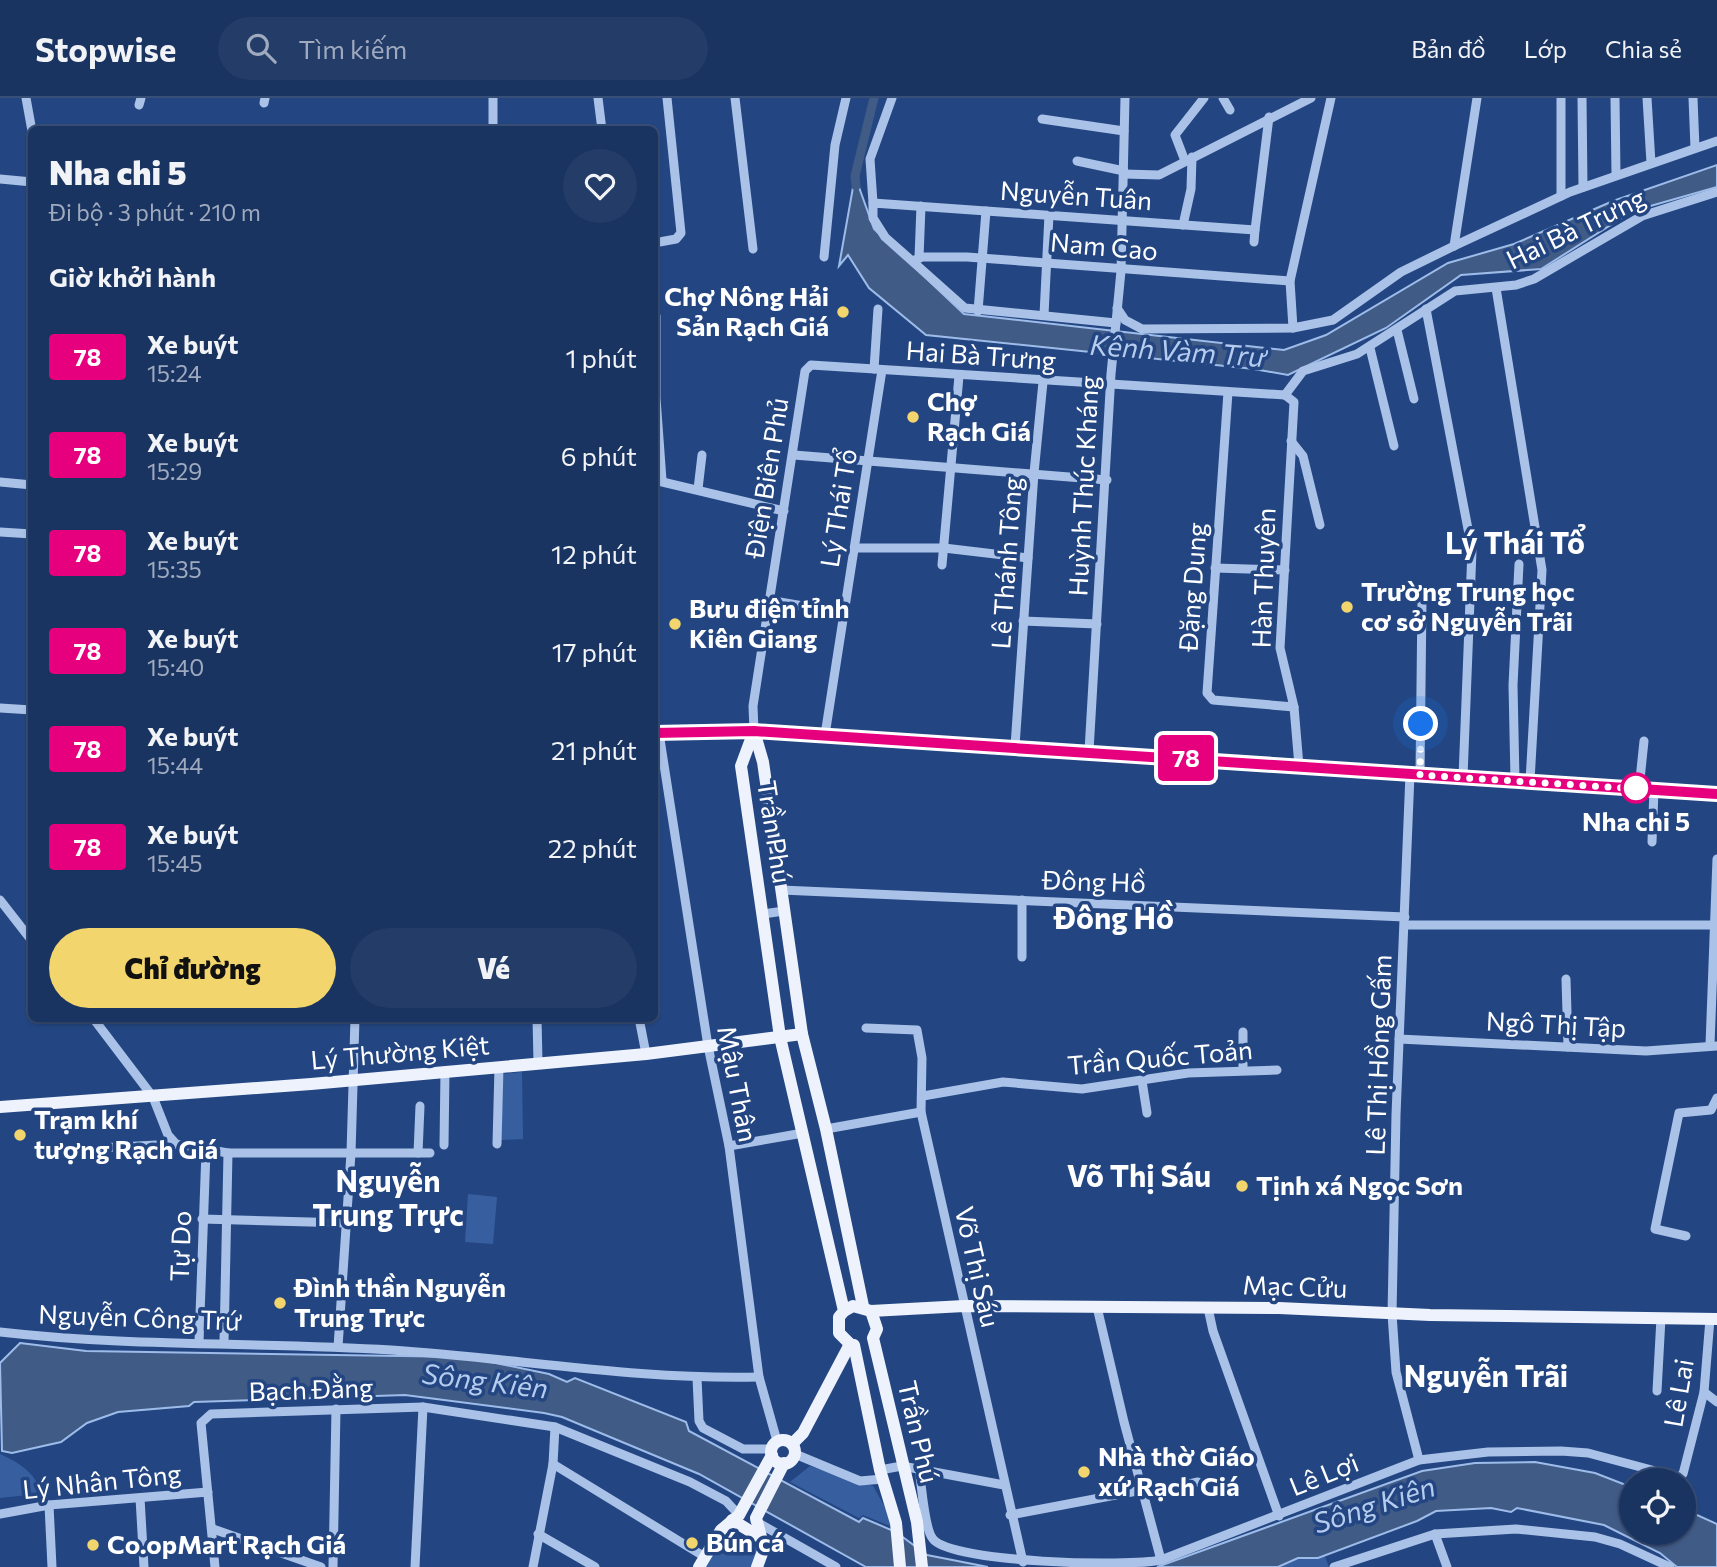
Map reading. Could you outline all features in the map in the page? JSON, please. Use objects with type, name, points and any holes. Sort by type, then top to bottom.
[{"type":"main road","points":[[754,731],[1717,794]]},
{"type":"main road","name":"Trần Phú","points":[[754,731],[763,762],[802,1034],[867,1309],[876,1319],[877,1329],[873,1338],[917,1522],[922,1567]]},
{"type":"main road","name":"Trần Phú","points":[[754,731],[741,766],[780,1037],[844,1311],[839,1317],[839,1333],[852,1345],[896,1523],[900,1567]]},
{"type":"main road","name":"Lý Thường Kiệt","points":[[0,1107],[153,1097],[646,1054],[802,1034]]},
{"type":"main road","points":[[803,1133],[826,1129]]},
{"type":"main road","points":[[844,1311],[853,1306],[867,1309]]},
{"type":"main road","name":"Mạc Cửu","points":[[867,1309],[964,1306],[1208,1308],[1713,1319]]},
{"type":"main road","points":[[757,1567],[764,1552],[756,1519],[852,1345],[873,1338]]},
{"type":"main road","points":[[702,1562],[721,1530],[735,1518],[772,1453],[783,1440],[793,1449]]},
{"type":"main road","points":[[772,1453],[782,1468]]},
{"type":"main road","points":[[735,1518],[760,1537]]},
{"type":"street","points":[[26,98],[31,126]]},
{"type":"street","points":[[493,98],[493,126]]},
{"type":"street","points":[[598,98],[602,126]]},
{"type":"street","points":[[658,242],[676,239],[681,233],[667,98]]},
{"type":"street","points":[[735,98],[753,249]]},
{"type":"street","points":[[824,257],[835,145],[846,98]]},
{"type":"street","points":[[892,98],[870,159],[878,203],[873,218],[881,231],[917,259],[961,306],[978,311],[1044,316],[1115,326]]},
{"type":"street","name":"Huỳnh Thúc Kháng","points":[[1089,751],[1111,379],[1124,220],[1125,98]]},
{"type":"street","points":[[1183,225],[1192,180],[1189,159],[1175,135],[1204,98]]},
{"type":"street","points":[[1223,98],[1230,110]]},
{"type":"street","points":[[1293,328],[1290,281],[1331,98]]},
{"type":"street","points":[[1454,246],[1477,98]]},
{"type":"street","points":[[1561,98],[1562,196]]},
{"type":"street","points":[[1582,98],[1583,187]]},
{"type":"street","points":[[1615,98],[1616,175]]},
{"type":"street","points":[[1647,98],[1651,163]]},
{"type":"street","points":[[1693,98],[1695,148]]},
{"type":"street","points":[[1077,161],[1153,177],[1306,99]]},
{"type":"street","points":[[1254,242],[1269,117]]},
{"type":"street","points":[[1042,119],[1124,131]]},
{"type":"street","points":[[1117,308],[1125,320],[1142,329],[1293,328],[1333,320],[1401,272],[1454,246],[1583,187],[1717,141]]},
{"type":"street","points":[[0,179],[28,182]]},
{"type":"street","name":"Hai Bà Trưng","points":[[816,365],[1043,382],[1111,379],[1228,392],[1285,395],[1303,371],[1345,361],[1370,348],[1455,291],[1496,288],[1534,279],[1642,216],[1717,192]]},
{"type":"street","name":"Nguyễn Tuân","points":[[878,203],[1255,230]]},
{"type":"street","points":[[917,259],[921,206]]},
{"type":"street","points":[[978,311],[986,211]]},
{"type":"street","points":[[1044,316],[1049,215]]},
{"type":"street","name":"Nam Cao","points":[[917,259],[982,258],[1121,271],[1290,281]]},
{"type":"street","points":[[1496,288],[1542,570],[1530,781]]},
{"type":"street","name":"Lý Thái Tổ","points":[[825,735],[867,461],[878,370],[878,309]]},
{"type":"street","points":[[1426,309],[1472,558],[1463,778]]},
{"type":"street","points":[[1397,330],[1414,399]]},
{"type":"street","points":[[1370,348],[1394,446]]},
{"type":"street","name":"Điện Biên Phủ","points":[[754,731],[753,706],[768,600],[794,455],[805,371],[807,367],[816,365]]},
{"type":"street","points":[[943,565],[949,469],[959,376]]},
{"type":"street","name":"Lê Thánh Tông","points":[[1015,746],[1043,382]]},
{"type":"street","name":"Đặng Dung","points":[[1228,392],[1208,698],[1294,706]]},
{"type":"street","name":"Hàn Thuyên","points":[[1285,395],[1294,402],[1280,648],[1294,706],[1299,766]]},
{"type":"street","points":[[1291,441],[1303,456],[1320,525]]},
{"type":"street","points":[[698,489],[702,455]]},
{"type":"street","points":[[794,455],[1107,480]]},
{"type":"street","points":[[658,480],[784,511]]},
{"type":"street","points":[[0,482],[28,485]]},
{"type":"street","points":[[0,531],[28,534]]},
{"type":"street","points":[[855,548],[944,548],[1028,558]]},
{"type":"street","points":[[1515,780],[1513,685],[1519,564]]},
{"type":"street","points":[[1215,568],[1285,570]]},
{"type":"street","name":"Lê Thị Hồng Gấm","points":[[1419,1460],[1396,1372],[1392,1314],[1399,1039],[1415,775],[1422,598]]},
{"type":"street","points":[[768,600],[844,613]]},
{"type":"street","points":[[1023,621],[1097,624]]},
{"type":"street","points":[[0,708],[28,710]]},
{"type":"street","points":[[658,733],[754,731]]},
{"type":"street","name":"Mậu Thân","points":[[658,739],[708,1046],[729,1146],[759,1377],[772,1453]]},
{"type":"street","points":[[1639,789],[1644,741]]},
{"type":"street","points":[[1652,842],[1654,790]]},
{"type":"street","points":[[1713,1045],[1712,925],[1717,859]]},
{"type":"street","name":"Đông Hồ","points":[[781,890],[1405,921],[1712,925]]},
{"type":"street","points":[[0,900],[28,936]]},
{"type":"street","points":[[1022,900],[1022,957]]},
{"type":"street","points":[[763,914],[784,911]]},
{"type":"street","points":[[1566,979],[1568,1047]]},
{"type":"street","points":[[96,1022],[153,1097],[168,1136],[176,1144]]},
{"type":"street","points":[[338,1347],[348,1223],[355,1022]]},
{"type":"street","points":[[537,1022],[538,1063]]},
{"type":"street","points":[[640,1022],[646,1054]]},
{"type":"street","name":"Võ Thị Sáu","points":[[866,1028],[917,1030],[923,1096],[921,1112],[1010,1515],[1023,1562]]},
{"type":"street","points":[[1243,1032],[1243,1070]]},
{"type":"street","name":"Ngô Thị Tập","points":[[1399,1039],[1672,1051],[1713,1045]]},
{"type":"street","points":[[497,1144],[499,1067]]},
{"type":"street","name":"Trần Quốc Toản","points":[[923,1096],[1003,1082],[1082,1089],[1188,1073],[1277,1070]]},
{"type":"street","points":[[444,1145],[446,1071]]},
{"type":"street","points":[[1142,1081],[1147,1112]]},
{"type":"street","points":[[1686,1236],[1655,1229],[1677,1126],[1681,1111],[1712,1110],[1717,1098]]},
{"type":"street","points":[[418,1153],[421,1106]]},
{"type":"street","points":[[826,1129],[921,1112]]},
{"type":"street","points":[[729,1146],[803,1133]]},
{"type":"street","points":[[99,1148],[176,1144],[228,1153],[430,1153]]},
{"type":"street","name":"Tự Do","points":[[199,1342],[206,1151]]},
{"type":"street","name":"Tự Do","points":[[224,1342],[228,1153]]},
{"type":"street","points":[[202,1219],[348,1223]]},
{"type":"street","points":[[1097,1307],[1161,1560]]},
{"type":"street","points":[[1208,1308],[1213,1331],[1279,1516]]},
{"type":"street","points":[[1657,1391],[1661,1318]]},
{"type":"street","name":"Lê Lai","points":[[1685,1468],[1704,1392],[1713,1319]]},
{"type":"street","name":"Nguyễn Công Trứ","points":[[0,1332],[73,1340],[338,1347],[478,1356],[697,1378],[759,1377]]},
{"type":"street","points":[[697,1378],[699,1421],[703,1428],[743,1449],[772,1453]]},
{"type":"street","points":[[1704,1392],[1717,1402]]},
{"type":"street","points":[[415,1567],[423,1407]]},
{"type":"street","name":"Bạch Đằng","points":[[208,1492],[201,1423],[211,1414],[423,1407],[555,1427],[690,1482],[726,1501],[735,1518]]},
{"type":"street","points":[[333,1567],[336,1409]]},
{"type":"street","points":[[533,1567],[553,1464],[555,1427]]},
{"type":"street","points":[[793,1449],[860,1480],[882,1475],[902,1466],[1004,1485]]},
{"type":"street","name":"Lê Lợi","points":[[919,1470],[930,1534],[941,1546],[1023,1562],[1124,1563],[1161,1560],[1419,1460],[1488,1452],[1561,1451],[1588,1453],[1639,1468]]},
{"type":"street","points":[[553,1464],[702,1562]]},
{"type":"street","points":[[1010,1515],[1198,1482]]},
{"type":"street","points":[[208,1492],[215,1567]]},
{"type":"street","name":"Lý Nhân Tông","points":[[0,1514],[49,1505],[208,1492]]},
{"type":"street","points":[[140,1498],[144,1567]]},
{"type":"street","points":[[49,1505],[52,1567]]},
{"type":"street","points":[[756,1519],[832,1566]]},
{"type":"street","points":[[213,1529],[321,1567]]},
{"type":"street","points":[[1334,1567],[1435,1534],[1517,1529],[1569,1532],[1620,1544],[1670,1567]]},
{"type":"street","points":[[538,1534],[595,1567]]},
{"type":"street","points":[[1435,1534],[1447,1567]]},
{"type":"shaded area","points":[[522,1072],[523,1139],[501,1140],[502,1074]]},
{"type":"shaded area","points":[[468,1194],[497,1197],[493,1244],[465,1242]]},
{"type":"shaded area","points":[[0,1454],[32,1475],[38,1487],[37,1494],[0,1498]]},
{"type":"shaded area","points":[[810,1466],[873,1486],[890,1516],[890,1526],[863,1515],[859,1518],[790,1482]]},
{"type":"shaded area","points":[[729,1530],[760,1549],[754,1567],[703,1567],[723,1532]]},
{"type":"shaded area","points":[[1320,1544],[1329,1567],[1281,1567],[1277,1556]]},
{"type":"water","points":[[1717,165],[1717,187],[1633,211],[1541,269],[1461,275],[1386,328],[1288,375],[1254,369],[926,335],[869,288],[848,255],[839,266],[855,176],[874,229],[964,314],[1284,350],[1326,335],[1448,263],[1514,244],[1613,201]]},
{"type":"water","name":"Sông Kiên","points":[[20,1343],[86,1351],[466,1357],[549,1374],[567,1382],[575,1378],[686,1422],[689,1431],[859,1522],[863,1518],[896,1532],[927,1555],[988,1567],[866,1567],[699,1474],[562,1417],[405,1395],[194,1402],[189,1406],[118,1412],[87,1423],[61,1442],[12,1453],[2,1451],[0,1363]]},
{"type":"water","name":"Sông Kiên","points":[[1535,1462],[1595,1473],[1619,1482],[1619,1532],[1604,1525],[1517,1508],[1511,1512],[1491,1508],[1436,1511],[1417,1521],[1318,1558],[1298,1558],[1278,1567],[1157,1567],[1422,1471],[1475,1463]]},
{"type":"water","points":[[1696,1514],[1717,1524],[1717,1567],[1677,1567],[1660,1553],[1644,1545],[1696,1545]]},
{"type":"waterway","name":"Kênh Vàm Trư","points":[[856,186],[855,176],[874,98]]},
{"type":"bus line","name":"78","points":[[658,733],[754,731],[1717,794]]},
{"type":"place","name":"Chợ Nông Hải Sản Rạch Giá","points":[[843,312]]},
{"type":"place","name":"Chợ Rạch Giá","points":[[913,417]]},
{"type":"place","name":"Trường Trung học cơ sở Nguyễn Trãi","points":[[1347,607]]},
{"type":"place","name":"Bưu điện tỉnh Kiên Giang","points":[[675,624]]},
{"type":"place","name":"Nha chi 5","points":[[1636,788]]},
{"type":"place","name":"Trạm khí tượng Rạch Giá","points":[[20,1135]]},
{"type":"place","name":"Tịnh xá Ngọc Sơn","points":[[1242,1186]]},
{"type":"place","name":"Đình thần Nguyễn Trung Trực","points":[[280,1303]]},
{"type":"place","name":"Nhà thờ Giáo xứ Rạch Giá","points":[[1084,1472]]},
{"type":"place","name":"Bún cá","points":[[692,1543]]},
{"type":"place","name":"Co.opMart Rạch Giá","points":[[93,1545]]},
{"type":"district","name":"Lý Thái Tổ","points":[[1515,544]]},
{"type":"district","name":"Đông Hồ","points":[[1114,919]]},
{"type":"district","name":"Võ Thị Sáu","points":[[1139,1177]]},
{"type":"district","name":"Nguyễn Trung Trực","points":[[388,1199]]},
{"type":"district","name":"Nguyễn Trãi","points":[[1486,1377]]},
{"type":"route","points":[[1421,724],[1420,775],[1639,789],[1636,788]]}]
